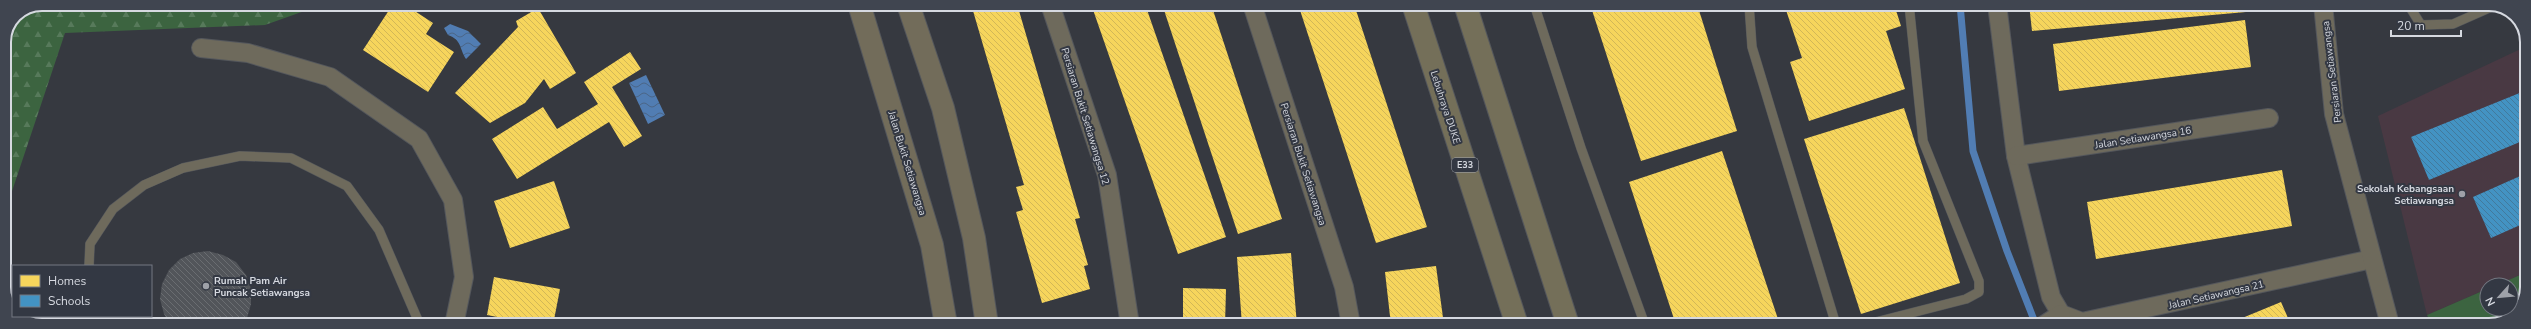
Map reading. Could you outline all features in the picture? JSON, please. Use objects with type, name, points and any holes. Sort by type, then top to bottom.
[{"type":"highway","name":"Lebuhraya DUKE","points":[[1415,11],[1514,318]]},
{"type":"highway","points":[[1467,11],[1566,318]]},
{"type":"highway","points":[[1548,265],[1580,318]]},
{"type":"street","name":"Jalan Bukit Setiawangsa","points":[[861,11],[932,245],[945,318]]},
{"type":"street","points":[[910,11],[943,108],[974,238],[986,318]]},
{"type":"street","name":"Persiaran Bukit Setiawangsa 12","points":[[1052,11],[1107,175],[1129,318]]},
{"type":"street","name":"Persiaran Bukit Setiawangsa","points":[[1254,11],[1344,287],[1349,318]]},
{"type":"street","name":"Jalan Setiawangsa 21","points":[[1998,11],[2016,156],[2051,297],[2050,318]]},
{"type":"street","name":"Persiaran Setiawangsa","points":[[2324,11],[2334,114],[2388,318]]},
{"type":"street","points":[[201,48],[248,53],[330,77],[419,139],[453,200],[464,277],[455,318]]},
{"type":"street","name":"Jalan Setiawangsa 16","points":[[2016,156],[2270,118]]},
{"type":"street","name":"Jalan Setiawangsa 21","points":[[2134,318],[2147,317],[2372,259]]},
{"type":"lane","points":[[1536,11],[1581,148],[1642,318]]},
{"type":"lane","points":[[1749,11],[1752,47],[1834,318]]},
{"type":"lane","points":[[1891,318],[1966,299],[1978,292],[1979,281],[1923,140],[1910,11]]},
{"type":"lane","points":[[2412,11],[2421,25],[2453,24],[2482,11]]},
{"type":"lane","points":[[89,265],[90,244],[113,209],[144,185],[183,168],[240,156],[291,158],[347,186],[380,230],[417,318]]},
{"type":"shaded area","name":"Sekolah Kebangsaan Setiawangsa","points":[[2520,49],[2520,275],[2515,277],[2479,277],[2479,292],[2427,315],[2378,116]]},
{"type":"green space","points":[[42,11],[304,11],[265,25],[65,33],[11,194],[11,42],[13,30],[25,16],[30,13]]},
{"type":"green space","points":[[2520,275],[2519,295],[2519,277],[2515,277]]},
{"type":"green space","points":[[2479,292],[2479,317],[2495,317],[2428,318],[2427,315]]},
{"type":"water","points":[[450,24],[468,31],[481,44],[466,59],[456,39],[448,35],[444,28]]},
{"type":"water","points":[[646,75],[665,115],[648,124],[629,83]]},
{"type":"building: Homes","points":[[388,11],[415,11],[433,23],[426,34],[454,52],[428,92],[363,50]]},
{"type":"building: Homes","points":[[533,11],[540,11],[576,73],[550,89],[544,79],[525,103],[490,123],[455,93],[518,27],[516,21]]},
{"type":"building: Homes","points":[[973,11],[1019,11],[1080,218],[1075,219],[1088,265],[1084,266],[1090,289],[1042,303],[1016,212],[1023,210],[1016,187],[1024,185]]},
{"type":"building: Homes","points":[[1093,11],[1147,11],[1226,237],[1178,254]]},
{"type":"building: Homes","points":[[1164,11],[1213,11],[1282,219],[1238,234]]},
{"type":"building: Homes","points":[[1300,11],[1356,11],[1427,227],[1376,243]]},
{"type":"building: Homes","points":[[1592,11],[1699,11],[1737,131],[1641,161]]},
{"type":"building: Homes","points":[[1786,11],[1896,11],[1901,26],[1886,31],[1905,89],[1809,121],[1790,62],[1802,58]]},
{"type":"building: Homes","points":[[2030,11],[2246,12],[2032,31]]},
{"type":"building: Homes","points":[[2245,20],[2251,67],[2059,91],[2053,44]]},
{"type":"building: Homes","points":[[630,52],[641,69],[612,87],[642,136],[624,147],[609,122],[517,179],[492,139],[543,107],[557,129],[598,104],[584,82]]},
{"type":"building: Homes","points":[[1904,108],[1960,283],[1861,314],[1804,139]]},
{"type":"building: Homes","points":[[1722,151],[1778,318],[1674,318],[1629,182]]},
{"type":"building: Homes","points":[[2282,170],[2292,226],[2096,259],[2087,202]]},
{"type":"building: Homes","points":[[554,181],[570,228],[510,248],[494,201]]},
{"type":"building: Homes","points":[[1291,253],[1296,318],[1241,318],[1237,257]]},
{"type":"building: Homes","points":[[1436,266],[1443,318],[1390,318],[1385,272]]},
{"type":"building: Homes","points":[[494,277],[560,289],[554,318],[502,318],[487,315]]},
{"type":"building: Homes","points":[[1183,288],[1226,289],[1225,318],[1183,318]]},
{"type":"building: Homes","points":[[2281,302],[2288,318],[2242,318]]},
{"type":"building: Schools","points":[[2520,93],[2520,142],[2429,180],[2411,137]]},
{"type":"building: Schools","points":[[2520,176],[2520,225],[2491,238],[2473,197]]},
{"type":"building: Other","name":"Rumah Pam Air Puncak Setiawangsa","points":[[208,251],[223,255],[236,262],[246,275],[251,289],[251,304],[247,318],[166,318],[160,299],[162,284],[169,270],[180,259],[193,253]]},
{"type":"waterway","points":[[1961,11],[1973,151],[2007,251],[2033,318]]},
{"type":"place","name":"Sekolah Kebangsaan Setiawangsa","points":[[2462,194]]},
{"type":"place","name":"Rumah Pam Air Puncak Setiawangsa","points":[[206,286]]}]
